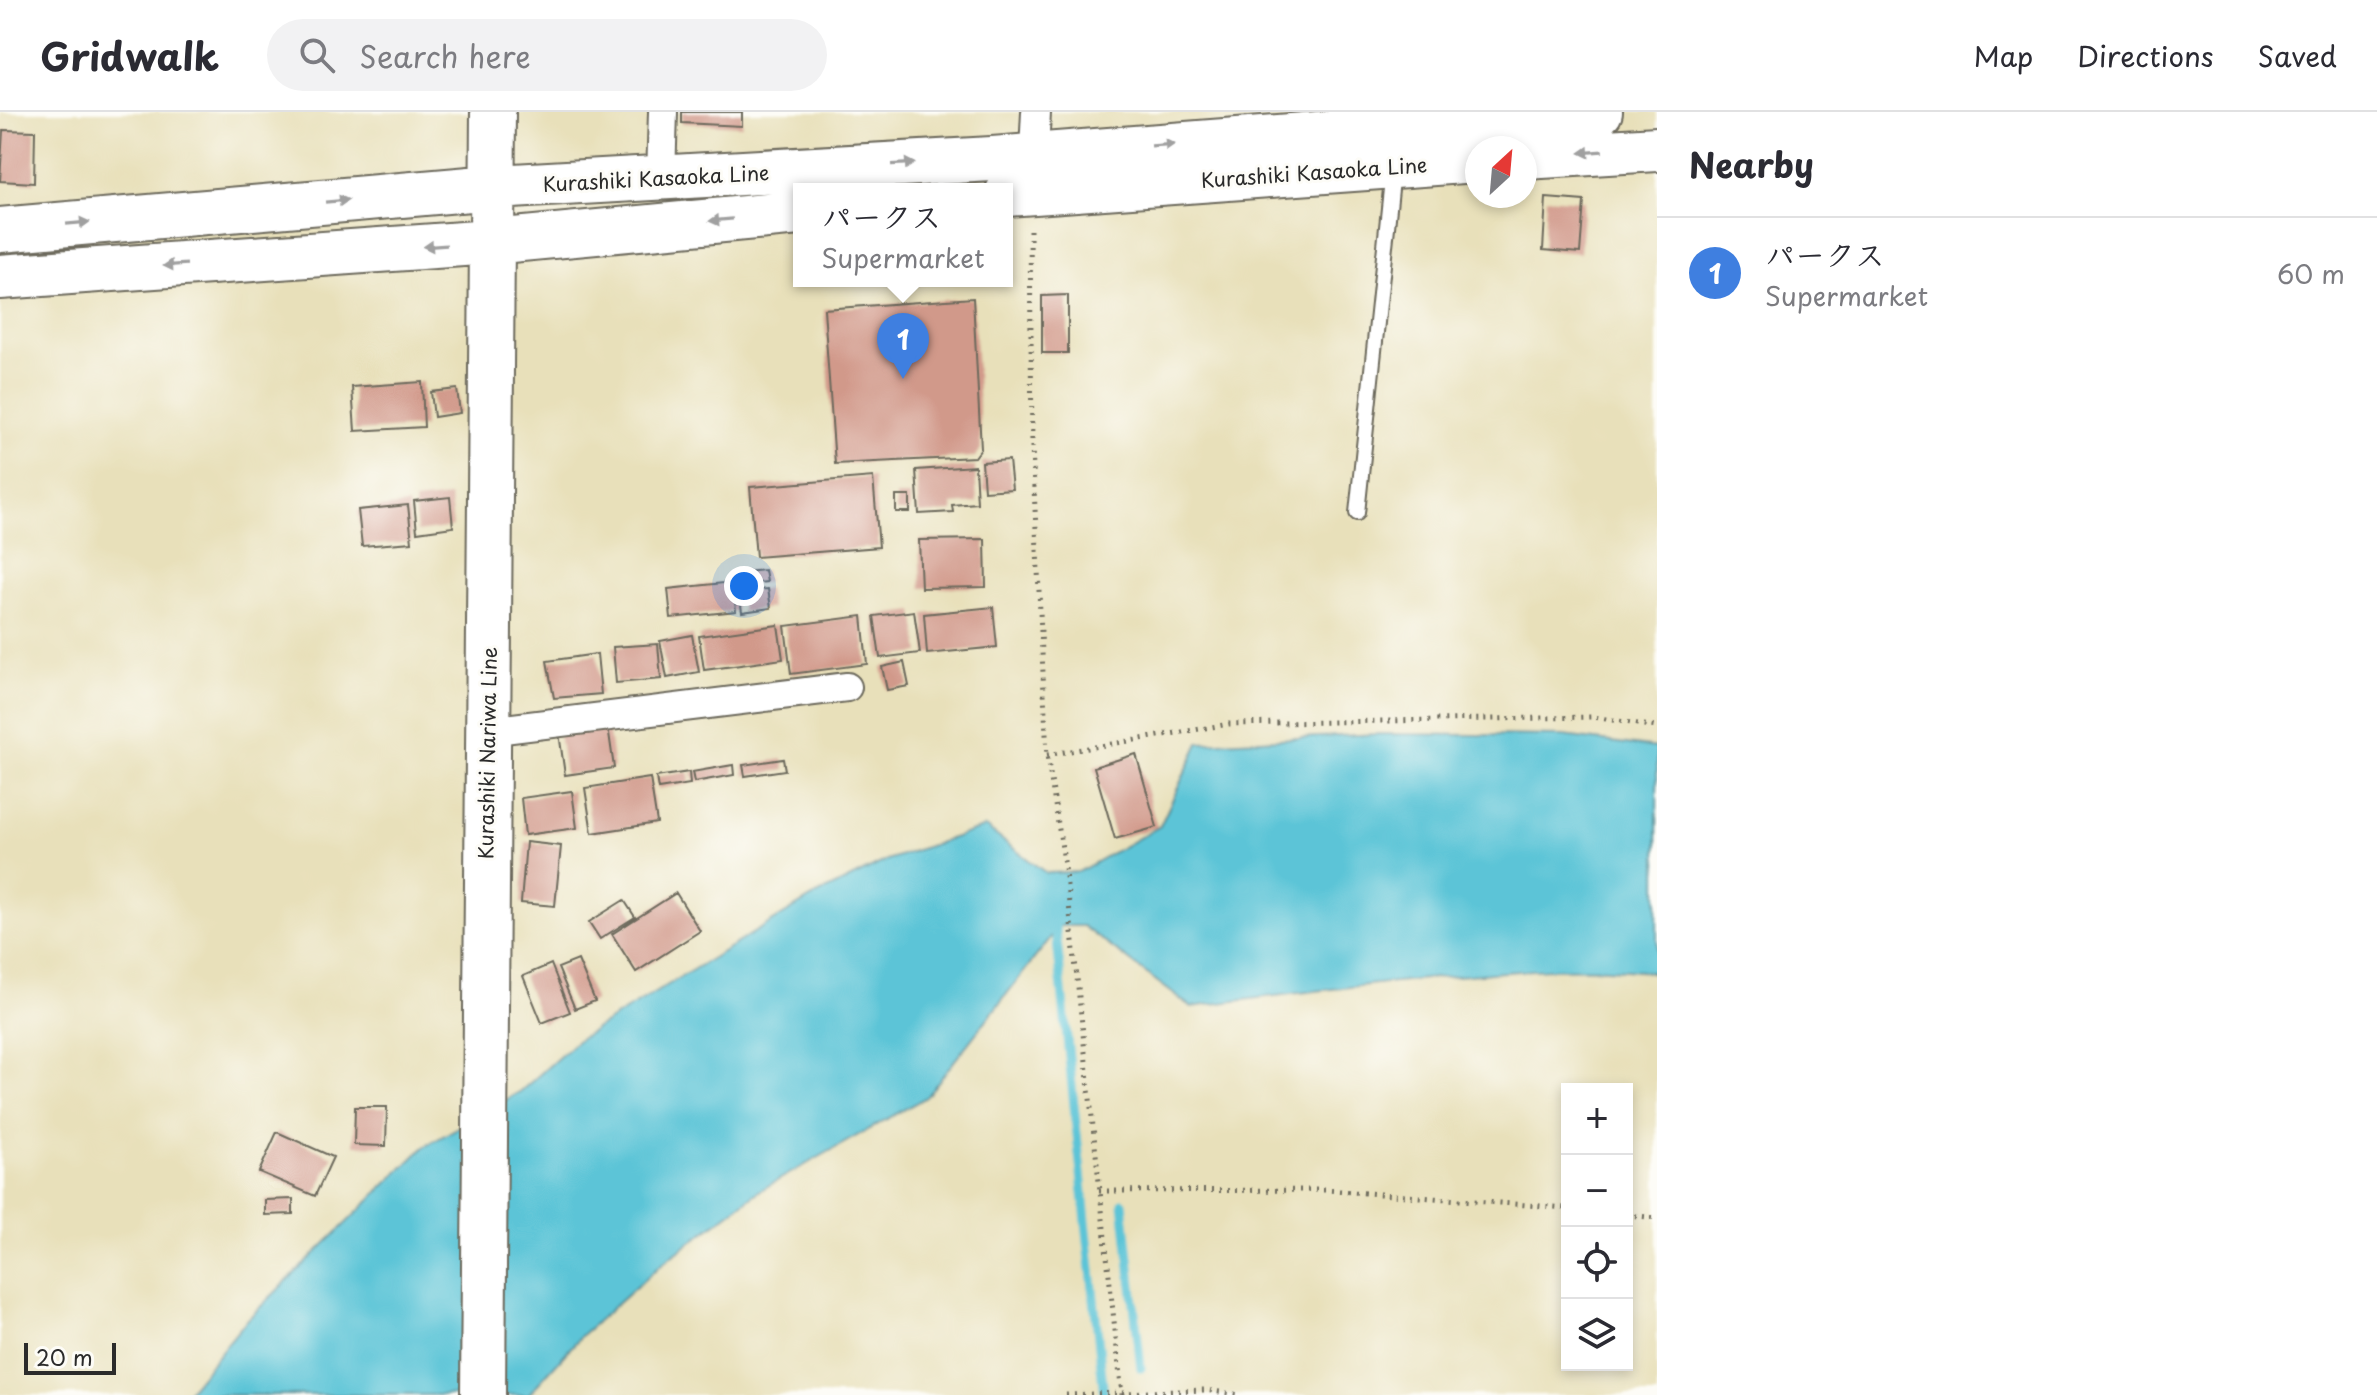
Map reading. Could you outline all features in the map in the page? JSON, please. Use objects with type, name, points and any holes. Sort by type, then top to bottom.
[{"type":"main road","name":"Kurashiki Nariwa Line","points":[[483,1395],[493,112]]},
{"type":"main road","name":"Kurashiki Kasaoka Line","points":[[1024,181],[1422,119],[1600,112]]},
{"type":"main road","points":[[1537,156],[1657,149]]},
{"type":"main road","name":"Kurashiki Kasaoka Line","points":[[0,230],[493,187],[661,177],[1024,181],[1465,161]]},
{"type":"main road","points":[[0,277],[491,242],[793,214]]},
{"type":"street","points":[[661,177],[663,112]]},
{"type":"street","points":[[1024,181],[1036,112]]},
{"type":"street","points":[[487,731],[847,687]]},
{"type":"lane","points":[[1357,513],[1393,166]]},
{"type":"path","points":[[1024,181],[1032,447],[1047,755],[1065,867],[1121,1393]]},
{"type":"path","points":[[1047,755],[1229,724],[1593,717],[1657,727]]},
{"type":"path","points":[[1099,1191],[1326,1190],[1561,1208]]},
{"type":"path","points":[[1633,1216],[1657,1218]]},
{"type":"path","points":[[1066,1395],[1205,1390],[1241,1395]]},
{"type":"water","points":[[1378,734],[1564,736],[1657,748],[1657,973],[1582,968],[1507,972],[1357,986],[1191,1007],[1083,926],[1060,926],[926,1097],[759,1191],[663,1263],[583,1334],[528,1395],[185,1395],[245,1322],[424,1147],[521,1091],[579,1039],[811,898],[887,860],[985,827],[1046,873],[1078,872],[1160,826],[1199,743]]},
{"type":"building","points":[[682,112],[742,112],[742,126],[682,123]]},
{"type":"building","points":[[3,130],[35,131],[34,183],[0,181]]},
{"type":"building","points":[[1546,198],[1584,201],[1580,253],[1543,250]]},
{"type":"building","points":[[1068,295],[1068,353],[1042,353],[1042,296]]},
{"type":"building","points":[[973,298],[981,449],[975,457],[835,464],[824,309]]},
{"type":"building","points":[[422,382],[424,427],[355,431],[352,387]]},
{"type":"building","points":[[457,389],[460,413],[434,417],[431,392]]},
{"type":"building","points":[[1009,460],[1012,489],[984,491],[982,462]]},
{"type":"building","points":[[975,466],[977,503],[952,505],[953,512],[919,514],[916,470]]},
{"type":"building","points":[[873,477],[879,547],[756,557],[750,487]]},
{"type":"building","points":[[896,496],[910,496],[910,512],[896,512]]},
{"type":"building","points":[[450,497],[453,527],[417,532],[414,501]]},
{"type":"building","points":[[408,505],[412,542],[362,546],[358,510]]},
{"type":"building","points":[[985,539],[986,587],[921,588],[919,540]]},
{"type":"building","points":[[765,570],[767,582],[747,584],[745,572]]},
{"type":"building","points":[[733,582],[736,611],[671,618],[668,589]]},
{"type":"building","points":[[768,589],[771,608],[742,612],[739,592]]},
{"type":"building","points":[[993,607],[997,647],[927,654],[924,614]]},
{"type":"building","points":[[914,611],[920,653],[880,658],[874,616]]},
{"type":"building","points":[[862,616],[867,664],[791,674],[785,626]]},
{"type":"building","points":[[778,625],[783,659],[704,670],[699,636]]},
{"type":"building","points":[[692,635],[699,672],[667,678],[660,641]]},
{"type":"building","points":[[658,644],[661,679],[616,683],[613,647]]},
{"type":"building","points":[[597,654],[601,694],[554,698],[547,661]]},
{"type":"building","points":[[904,662],[909,686],[887,690],[882,667]]},
{"type":"building","points":[[608,726],[614,768],[565,775],[559,733]]},
{"type":"building","points":[[1136,754],[1157,827],[1115,839],[1094,767]]},
{"type":"building","points":[[783,759],[785,770],[745,776],[743,765]]},
{"type":"building","points":[[733,765],[734,775],[694,782],[692,772]]},
{"type":"building","points":[[689,772],[690,784],[658,789],[656,777]]},
{"type":"building","points":[[650,778],[657,823],[592,833],[585,788]]},
{"type":"building","points":[[572,791],[577,828],[525,835],[521,798]]},
{"type":"building","points":[[526,842],[561,846],[555,906],[521,903]]},
{"type":"building","points":[[676,893],[700,931],[636,972],[612,934]]},
{"type":"building","points":[[624,900],[635,917],[600,939],[589,922]]},
{"type":"building","points":[[578,960],[595,1001],[575,1009],[558,968]]},
{"type":"building","points":[[551,964],[570,1012],[542,1023],[523,976]]},
{"type":"building","points":[[355,1107],[387,1107],[386,1146],[354,1145]]},
{"type":"building","points":[[277,1132],[333,1157],[315,1196],[259,1172]]},
{"type":"building","points":[[293,1199],[293,1214],[265,1215],[265,1200]]},
{"type":"waterway","points":[[1055,922],[1104,1395]]},
{"type":"waterway","points":[[1123,1203],[1141,1368]]},
{"type":"place","name":"パークス","points":[[903,379]]}]
